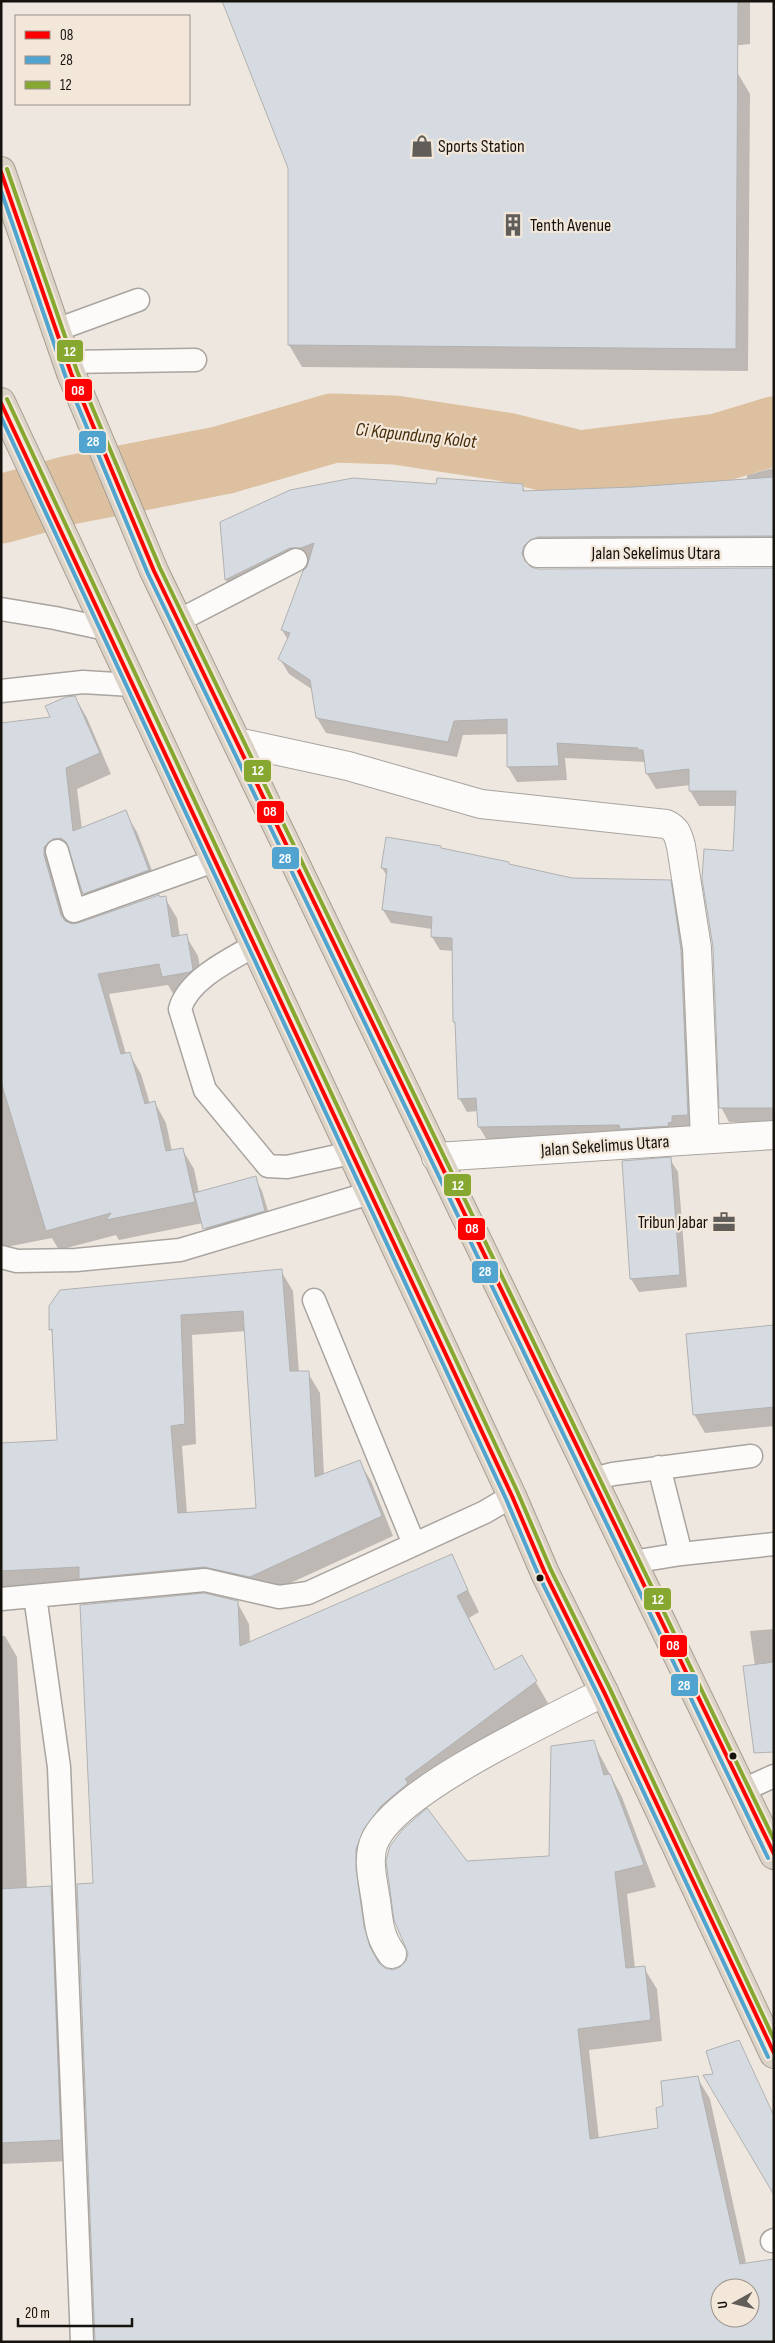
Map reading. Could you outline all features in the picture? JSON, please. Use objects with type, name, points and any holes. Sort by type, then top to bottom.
[{"type":"highway","points":[[1,171],[69,367],[154,571],[772,1848]]},
{"type":"highway","points":[[2,403],[214,861],[512,1496],[545,1573],[604,1692],[774,2054]]},
{"type":"street","name":"Jalan Sekelimus Utara","points":[[538,552],[774,552]]},
{"type":"street","points":[[237,742],[348,766],[481,804],[666,824],[673,827],[678,833],[682,846],[696,948],[705,1139]]},
{"type":"street","name":"Jalan Sekelimus Utara","points":[[436,1157],[774,1135]]},
{"type":"street","points":[[392,1954],[382,1940],[372,1873],[371,1850],[376,1837],[395,1813],[446,1777],[604,1692]]},
{"type":"lane","points":[[56,330],[138,300]]},
{"type":"lane","points":[[69,367],[195,360]]},
{"type":"lane","points":[[178,621],[296,560]]},
{"type":"lane","points":[[1,610],[55,618],[106,629]]},
{"type":"lane","points":[[1,691],[84,682],[132,685]]},
{"type":"lane","points":[[57,851],[74,911],[214,861]]},
{"type":"lane","points":[[254,946],[217,966],[183,997],[180,1009],[205,1090],[268,1166],[287,1167],[351,1153]]},
{"type":"lane","points":[[1,1257],[17,1261],[76,1260],[180,1250],[370,1193]]},
{"type":"lane","points":[[314,1300],[414,1544]]},
{"type":"lane","points":[[593,1479],[751,1456]]},
{"type":"lane","points":[[659,1468],[681,1554]]},
{"type":"lane","points":[[1,1599],[205,1580],[279,1597],[308,1593],[485,1512],[512,1496]]},
{"type":"lane","points":[[632,1562],[681,1554],[774,1544]]},
{"type":"lane","points":[[35,1596],[59,1767],[82,2342]]},
{"type":"lane","points":[[743,1790],[774,1776]]},
{"type":"building","name":"Tenth Avenue","points":[[222,1],[738,1],[736,349],[288,345],[288,168]]},
{"type":"building","points":[[774,477],[774,536],[538,537],[530,540],[524,546],[522,553],[525,561],[531,567],[538,569],[774,568],[774,1108],[719,1108],[713,947],[702,879],[704,849],[733,851],[736,791],[689,791],[689,769],[646,774],[643,750],[638,750],[638,748],[557,743],[559,766],[507,767],[507,719],[454,721],[448,742],[316,718],[310,680],[278,659],[290,633],[281,630],[303,571],[307,567],[314,543],[301,548],[290,548],[225,580],[220,522],[290,490],[353,478],[436,484],[437,478],[523,484],[523,491],[633,487]]},
{"type":"building","points":[[75,696],[100,753],[66,768],[73,831],[126,810],[149,870],[83,894],[66,842],[61,838],[53,839],[44,847],[44,855],[61,915],[65,921],[72,924],[78,923],[159,895],[160,897],[166,896],[172,937],[187,934],[193,969],[190,972],[162,977],[159,964],[98,974],[121,1054],[130,1052],[145,1104],[155,1101],[166,1151],[183,1148],[195,1202],[106,1220],[111,1213],[46,1231],[1,1082],[1,723],[50,717],[45,706],[66,697]]},
{"type":"building","points":[[386,837],[441,846],[441,848],[509,862],[509,864],[572,878],[671,880],[681,950],[688,1115],[672,1116],[672,1122],[668,1123],[669,1126],[620,1129],[619,1125],[478,1127],[476,1098],[458,1099],[455,1022],[453,1022],[452,938],[431,937],[432,917],[382,910],[387,869],[381,868]]},
{"type":"building","points":[[671,1157],[680,1275],[630,1279],[622,1161]]},
{"type":"building","points":[[256,1176],[265,1211],[203,1229],[194,1193]]},
{"type":"building","points":[[282,1269],[290,1371],[309,1371],[315,1477],[360,1460],[382,1516],[250,1577],[204,1567],[79,1579],[79,1567],[1,1571],[1,1443],[57,1440],[52,1329],[49,1330],[49,1306],[60,1290]],"holes":[[[243,1311],[256,1508],[178,1513],[171,1426],[185,1424],[181,1315]]]},
{"type":"building","points":[[774,1325],[774,1407],[693,1415],[686,1334]]},
{"type":"building","points":[[452,1554],[468,1590],[457,1596],[495,1670],[522,1655],[537,1681],[405,1779],[408,1783],[381,1806],[364,1829],[356,1849],[356,1869],[364,1926],[370,1947],[379,1963],[385,1968],[393,1970],[400,1967],[406,1961],[408,1953],[394,1920],[386,1861],[390,1846],[403,1829],[427,1808],[467,1861],[549,1856],[551,1746],[594,1740],[604,1775],[610,1774],[644,1865],[615,1872],[626,1968],[645,1966],[651,2020],[578,2029],[590,2139],[658,2128],[656,2108],[663,2106],[661,2081],[698,2076],[740,2264],[774,2259],[774,2342],[95,2342],[77,1884],[93,1883],[80,1605],[204,1593],[238,1601],[240,1646]]},
{"type":"building","points":[[774,1662],[774,1752],[754,1753],[743,1666]]},
{"type":"building","points":[[51,1886],[61,2140],[1,2143],[1,1889]]},
{"type":"building","points":[[739,2040],[774,2116],[774,2195],[703,2075],[713,2074],[706,2051]]},
{"type":"waterway","name":"Ci Kapundung Kolot","points":[[1,509],[70,490],[223,460],[333,428],[395,430],[506,447],[579,465],[718,448],[774,431]]},
{"type":"transit line","name":"12","points":[[7,169],[77,371],[160,568],[774,1840]]},
{"type":"transit line","name":"08","points":[[1,172],[71,373],[154,571],[774,1854]]},
{"type":"transit line","name":"28","points":[[1,191],[65,375],[148,574],[768,1858]]},
{"type":"transit line","name":"12","points":[[7,399],[518,1493],[551,1570],[610,1689],[774,2039]]},
{"type":"transit line","name":"08","points":[[1,403],[512,1496],[545,1573],[604,1692],[774,2053]]},
{"type":"transit line","name":"28","points":[[1,417],[506,1499],[539,1576],[598,1695],[768,2057]]},
{"type":"place","name":"Sports Station","points":[[422,146]]},
{"type":"place","name":"Tenth Avenue","points":[[513,225]]},
{"type":"place","name":"Tribun Jabar","points":[[724,1222]]}]
